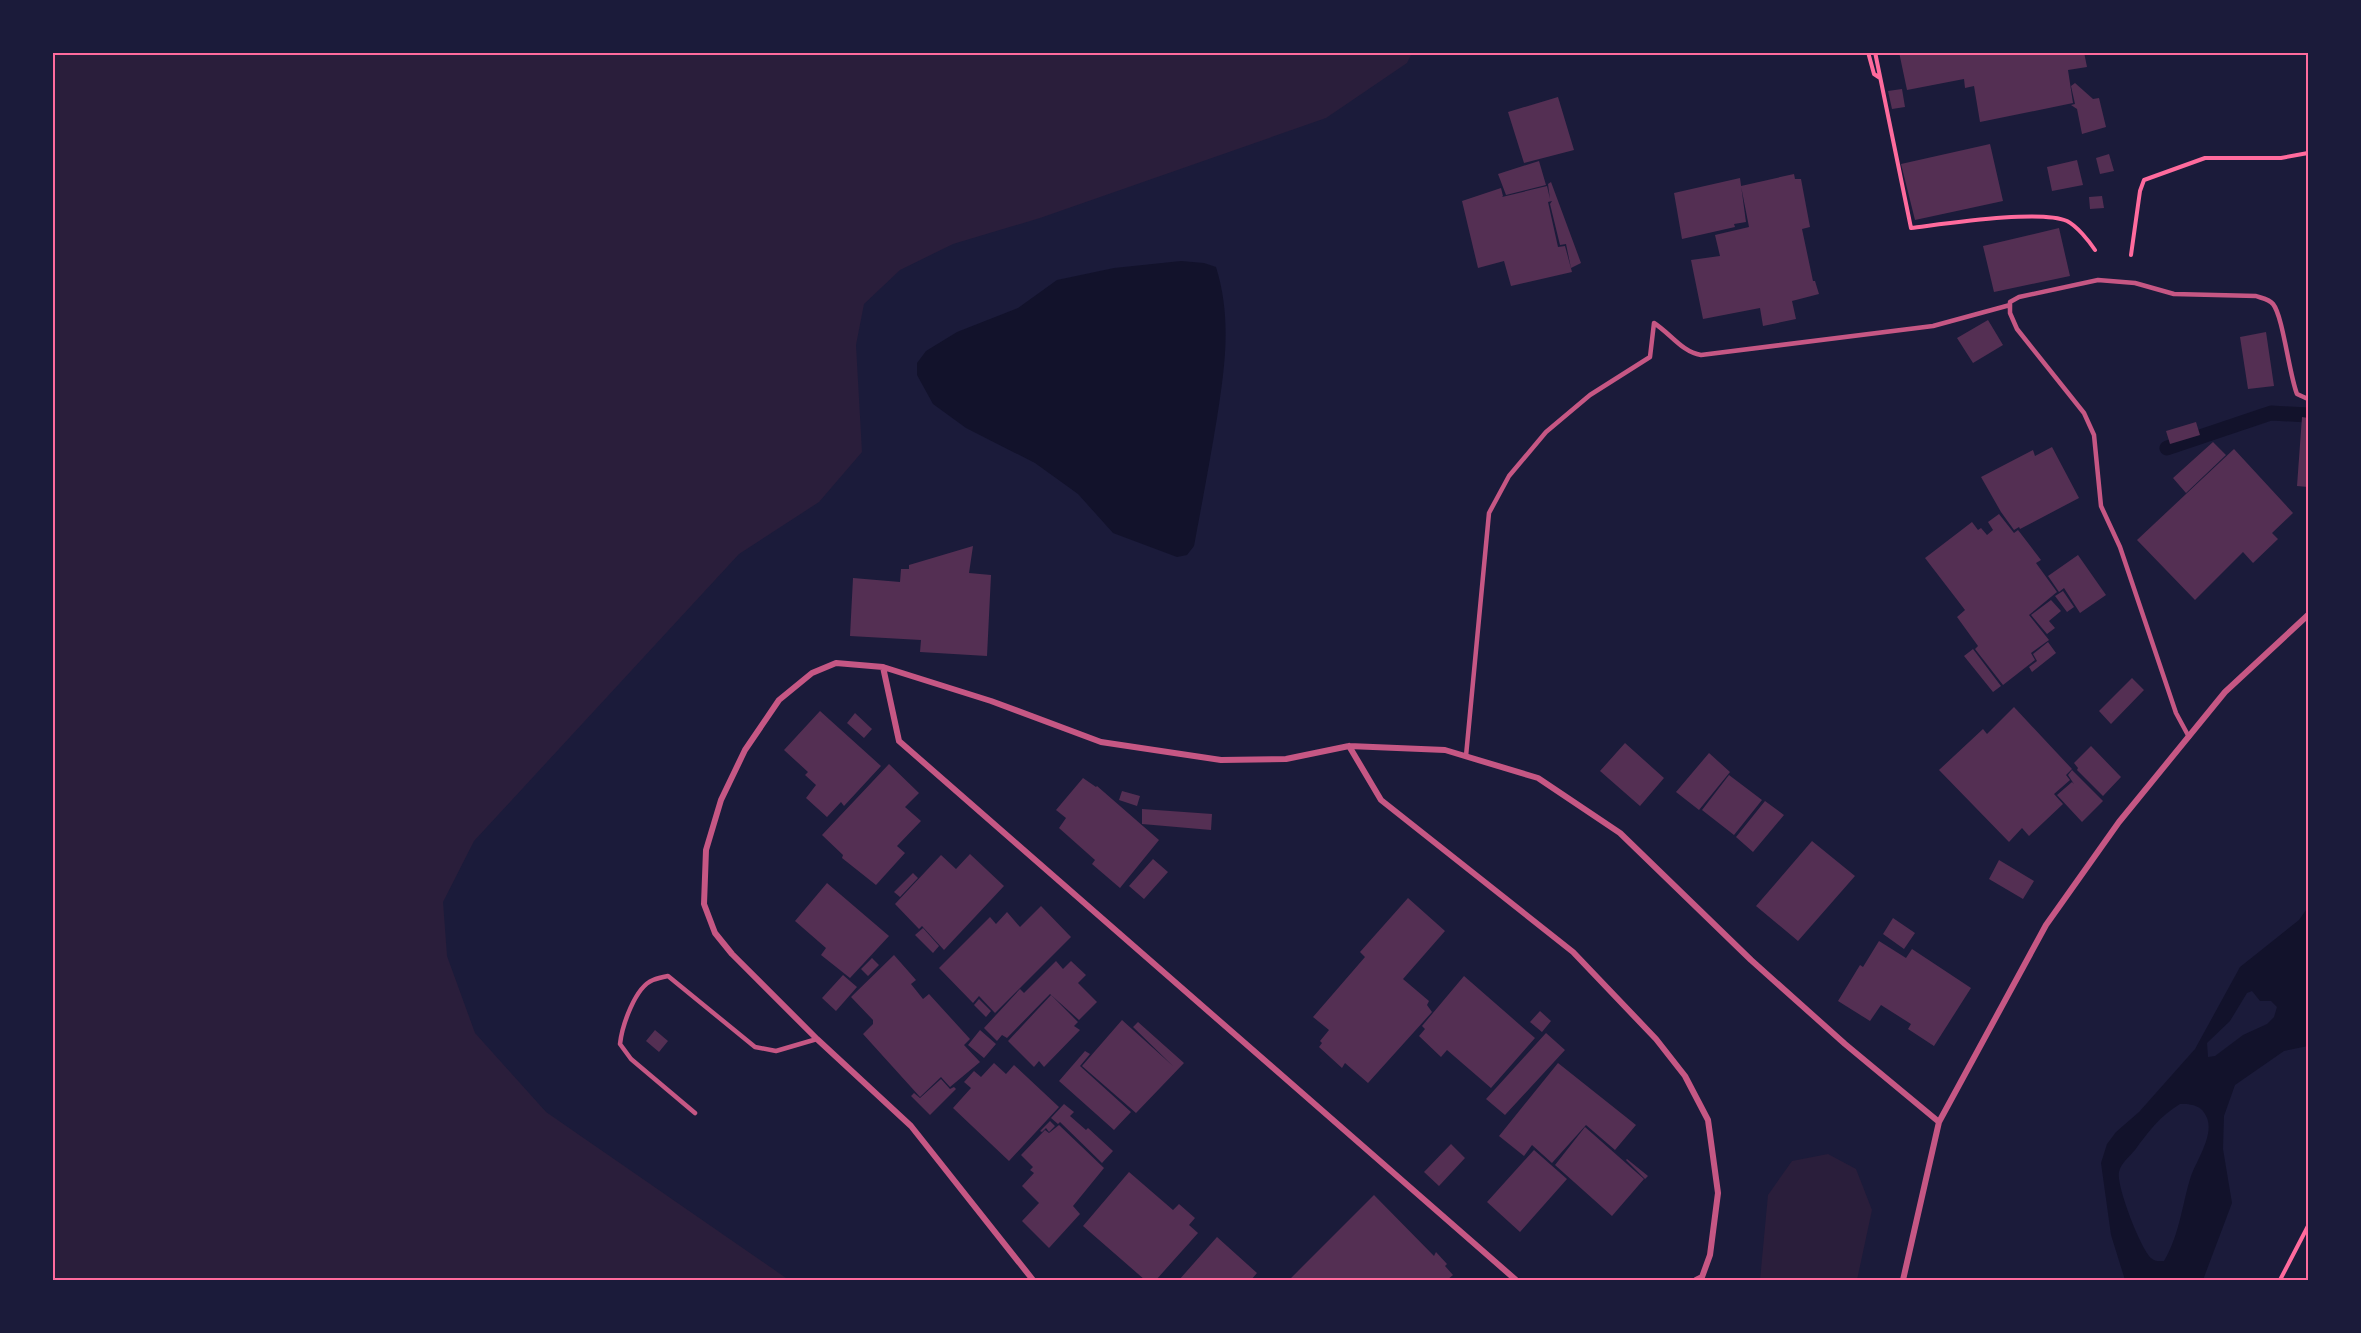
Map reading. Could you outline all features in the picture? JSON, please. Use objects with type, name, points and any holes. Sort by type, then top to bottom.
[{"type":"street","points":[[1904,1281],[1939,1122],[2046,925],[2119,822],[2225,692],[2308,615]]},
{"type":"street","points":[[1033,1281],[911,1126],[817,1039],[732,954],[716,933],[704,904],[706,850],[721,800],[745,750],[779,700],[812,673],[836,663],[883,667],[990,701],[1101,742],[1221,760],[1286,759],[1349,746],[1445,750],[1538,778],[1620,833],[1751,960],[1845,1044],[1939,1122]]},
{"type":"street","points":[[883,667],[899,741],[1516,1281]]},
{"type":"street","points":[[1349,746],[1381,800],[1573,952],[1656,1039],[1685,1076],[1708,1119],[1718,1193],[1710,1255],[1702,1277],[1696,1281]]},
{"type":"lane","points":[[2189,737],[2176,713],[2120,547],[2101,506],[2094,435],[2078,405],[2017,329],[2010,312],[2010,302],[2019,297],[2098,280],[2127,282],[2174,294],[2256,296],[2267,299],[2273,304],[2278,316],[2297,394],[2308,399]]},
{"type":"lane","points":[[1466,756],[1489,513],[1509,476],[1546,432],[1590,395],[1650,357],[1654,323],[1667,331],[1688,353],[1701,355],[1933,326],[2010,305]]},
{"type":"lane","points":[[695,1113],[631,1059],[620,1044],[622,1029],[628,1014],[643,987],[652,980],[668,976],[755,1047],[776,1052],[817,1039]]},
{"type":"path","points":[[1868,52],[1874,74],[1880,78]]},
{"type":"path","points":[[1875,52],[1911,228],[1992,219],[2050,217],[2068,221],[2091,243],[2115,281]]},
{"type":"path","points":[[2127,282],[2140,191],[2144,180],[2205,158],[2281,158],[2308,153]]},
{"type":"path","points":[[2280,1281],[2308,1226]]},
{"type":"shaded area","points":[[52,53],[1412,53],[1407,63],[1326,118],[1040,218],[953,244],[900,270],[864,304],[856,345],[862,452],[819,502],[739,554],[474,841],[443,902],[447,956],[475,1033],[546,1112],[789,1280],[53,1280]]},
{"type":"shaded area","points":[[1181,261],[1204,263],[1216,267],[1224,305],[1225,342],[1217,418],[1194,546],[1187,555],[1177,557],[1113,533],[1078,494],[1035,463],[966,428],[933,404],[917,375],[917,363],[926,351],[957,332],[1018,308],[1057,280],[1114,268]]},
{"type":"shaded area","points":[[2308,890],[2308,1046],[2284,1051],[2235,1085],[2224,1116],[2223,1149],[2232,1203],[2203,1280],[2125,1280],[2111,1235],[2101,1163],[2107,1144],[2195,1049],[2240,967],[2299,920],[2306,910]],"holes":[[[2252,991],[2260,1001],[2271,1001],[2277,1007],[2274,1017],[2267,1024],[2243,1035],[2215,1056],[2208,1057],[2207,1043],[2230,1021],[2247,993]],[[2180,1104],[2192,1105],[2202,1110],[2209,1125],[2207,1140],[2191,1176],[2174,1240],[2164,1261],[2157,1261],[2147,1252],[2136,1231],[2121,1190],[2119,1172],[2123,1163],[2155,1125]]]},
{"type":"shaded area","points":[[1828,1154],[1856,1169],[1872,1210],[1857,1280],[1760,1280],[1768,1195],[1792,1161]]},
{"type":"building","points":[[1899,52],[2084,52],[2087,67],[2068,70],[2073,103],[1980,122],[1974,86],[1965,88],[1964,79],[1907,90]]},
{"type":"building","points":[[2075,83],[2093,99],[2099,98],[2106,127],[2082,134],[2077,109],[2071,105],[2075,104],[2071,86]]},
{"type":"building","points":[[1902,89],[1905,107],[1892,109],[1888,91]]},
{"type":"building","points":[[1558,97],[1574,150],[1524,163],[1508,112]]},
{"type":"building","points":[[1990,144],[2003,201],[1915,220],[1901,164]]},
{"type":"building","points":[[2109,154],[2114,171],[2100,174],[2096,158]]},
{"type":"building","points":[[2077,160],[2083,185],[2052,191],[2047,167]]},
{"type":"building","points":[[1539,161],[1546,185],[1506,195],[1498,174]]},
{"type":"building","points":[[1794,174],[1795,179],[1801,179],[1810,227],[1802,229],[1813,281],[1815,281],[1819,294],[1792,301],[1796,319],[1763,326],[1760,308],[1703,319],[1691,260],[1720,256],[1715,235],[1749,227],[1741,186]]},
{"type":"building","points":[[1740,178],[1746,222],[1734,224],[1735,227],[1682,239],[1674,193]]},
{"type":"building","points":[[1551,182],[1581,263],[1571,268],[1566,244],[1560,245],[1550,204],[1552,201],[1548,202],[1558,247],[1565,246],[1572,272],[1511,286],[1504,261],[1478,268],[1462,201],[1501,188],[1502,197],[1547,186],[1550,199],[1548,184]]},
{"type":"building","points":[[2102,196],[2104,208],[2090,209],[2089,197]]},
{"type":"building","points":[[2059,228],[2070,276],[1994,292],[1983,246]]},
{"type":"building","points":[[1988,320],[2003,345],[1973,363],[1957,338]]},
{"type":"building","points":[[2266,332],[2274,386],[2248,389],[2240,337]]},
{"type":"building","points":[[2302,417],[2308,418],[2308,487],[2297,486]]},
{"type":"building","points":[[2196,422],[2200,435],[2170,444],[2166,431]]},
{"type":"building","points":[[2213,442],[2226,455],[2186,493],[2173,478]]},
{"type":"building","points":[[2052,447],[2079,498],[2014,530],[1981,477],[2033,450],[2035,456]]},
{"type":"building","points":[[2234,449],[2293,513],[2272,533],[2278,539],[2253,563],[2243,552],[2195,600],[2137,540]]},
{"type":"building","points":[[1999,514],[2014,533],[2018,530],[2041,560],[2036,563],[2057,592],[2029,615],[2049,640],[2031,653],[2035,660],[2003,685],[1975,649],[1978,646],[1957,617],[1965,610],[1925,558],[1972,522],[1978,530],[1981,528],[1987,535],[1993,530],[1988,522]]},
{"type":"building","points":[[973,546],[969,573],[991,575],[987,656],[920,652],[921,640],[850,636],[853,578],[900,582],[901,569],[909,569],[909,565]]},
{"type":"building","points":[[2078,555],[2106,595],[2080,613],[2064,588],[2059,592],[2048,576]]},
{"type":"building","points":[[2063,591],[2074,607],[2067,612],[2055,596]]},
{"type":"building","points":[[2051,600],[2061,611],[2049,621],[2055,628],[2047,634],[2031,615]]},
{"type":"building","points":[[2048,642],[2056,653],[2032,672],[2029,667],[2037,661],[2033,654]]},
{"type":"building","points":[[1973,649],[2001,686],[1993,692],[1964,656]]},
{"type":"building","points":[[2132,678],[2144,690],[2111,724],[2099,711]]},
{"type":"building","points":[[2014,707],[2072,769],[2066,775],[2070,780],[2054,794],[2063,804],[2029,836],[2022,828],[2009,842],[1939,770],[1983,729],[1987,734]]},
{"type":"building","points":[[820,711],[881,766],[844,806],[841,802],[827,817],[806,798],[816,785],[805,775],[808,772],[784,750]]},
{"type":"building","points":[[855,713],[872,729],[864,738],[847,723]]},
{"type":"building","points":[[1625,743],[1664,778],[1640,806],[1600,771]]},
{"type":"building","points":[[2091,746],[2121,777],[2103,796],[2077,770],[2074,763]]},
{"type":"building","points":[[1709,753],[1730,772],[1699,810],[1676,792]]},
{"type":"building","points":[[889,764],[919,793],[905,807],[921,821],[897,846],[905,853],[876,885],[842,858],[843,855],[822,835]]},
{"type":"building","points":[[2072,770],[2103,801],[2082,822],[2057,795],[2072,782],[2074,784],[2068,775]]},
{"type":"building","points":[[1729,775],[1762,800],[1734,835],[1702,810]]},
{"type":"building","points":[[1083,778],[1097,786],[1159,840],[1120,888],[1092,864],[1095,860],[1059,828],[1066,818],[1056,810]]},
{"type":"building","points":[[1122,791],[1140,796],[1137,806],[1119,800]]},
{"type":"building","points":[[1765,801],[1784,815],[1753,852],[1736,837]]},
{"type":"building","points":[[1142,809],[1212,814],[1211,830],[1142,824]]},
{"type":"building","points":[[1812,841],[1855,876],[1798,941],[1756,906]]},
{"type":"building","points":[[970,854],[1004,886],[944,950],[922,926],[919,929],[895,904],[941,855],[956,869]]},
{"type":"building","points":[[1153,859],[1168,872],[1144,899],[1129,886]]},
{"type":"building","points":[[1999,860],[2034,881],[2023,899],[1989,879]]},
{"type":"building","points":[[913,873],[918,878],[900,897],[894,892]]},
{"type":"building","points":[[827,883],[889,936],[850,978],[821,955],[826,948],[795,921]]},
{"type":"building","points":[[1408,898],[1445,931],[1403,979],[1429,1001],[1427,1005],[1432,1012],[1368,1083],[1345,1063],[1342,1068],[1319,1047],[1322,1043],[1320,1041],[1329,1030],[1313,1017],[1365,957],[1360,952]]},
{"type":"building","points":[[1041,906],[1071,937],[995,1013],[979,996],[973,1003],[939,968],[990,917],[996,924],[1007,912],[1020,927]]},
{"type":"building","points":[[1893,918],[1915,933],[1904,949],[1883,934]]},
{"type":"building","points":[[923,928],[939,946],[933,953],[915,935]]},
{"type":"building","points":[[1879,941],[1906,958],[1912,949],[1971,988],[1934,1046],[1908,1029],[1911,1024],[1881,1005],[1870,1021],[1838,1001],[1860,965],[1863,967]]},
{"type":"building","points":[[894,955],[916,980],[911,984],[923,999],[929,994],[970,1039],[964,1045],[980,1062],[950,1087],[941,1077],[920,1097],[863,1034],[873,1024],[873,1020],[851,997]]},
{"type":"building","points":[[872,958],[879,965],[868,976],[861,969]]},
{"type":"building","points":[[1056,961],[1063,969],[1071,961],[1086,975],[1078,983],[1097,1002],[1079,1020],[1050,994],[1007,1038],[1002,1035],[997,1041],[984,1028],[1020,989],[1024,993]]},
{"type":"building","points":[[843,975],[857,987],[836,1011],[822,998]]},
{"type":"building","points":[[1464,976],[1535,1038],[1491,1088],[1447,1050],[1441,1057],[1419,1036],[1425,1029],[1422,1026]]},
{"type":"building","points":[[1051,995],[1078,1022],[1074,1026],[1080,1030],[1044,1067],[1039,1061],[1034,1067],[1008,1041]]},
{"type":"building","points":[[979,999],[991,1011],[986,1017],[974,1005]]},
{"type":"building","points":[[1540,1011],[1551,1021],[1542,1032],[1530,1022]]},
{"type":"building","points":[[1122,1020],[1173,1066],[1133,1027],[1138,1022],[1184,1063],[1136,1113],[1082,1066]]},
{"type":"building","points":[[655,1030],[668,1041],[659,1052],[646,1041]]},
{"type":"building","points":[[980,1030],[996,1044],[984,1058],[968,1045]]},
{"type":"building","points":[[1546,1033],[1565,1050],[1505,1115],[1486,1099]]},
{"type":"building","points":[[1085,1051],[1090,1054],[1080,1066],[1131,1112],[1114,1130],[1059,1081]]},
{"type":"building","points":[[994,1063],[1006,1074],[1014,1065],[1059,1107],[1009,1161],[953,1108],[971,1088],[964,1082],[974,1071],[981,1077]]},
{"type":"building","points":[[1558,1063],[1636,1125],[1615,1150],[1586,1125],[1552,1163],[1532,1145],[1524,1156],[1499,1136]]},
{"type":"building","points":[[941,1079],[950,1089],[954,1087],[956,1089],[930,1115],[911,1096],[914,1093],[920,1098]]},
{"type":"building","points":[[1064,1104],[1074,1112],[1070,1116],[1086,1130],[1088,1128],[1113,1151],[1102,1163],[1060,1122],[1058,1124],[1051,1118]]},
{"type":"building","points":[[1050,1121],[1055,1126],[1049,1132],[1046,1128],[1040,1131]]},
{"type":"building","points":[[1059,1125],[1104,1168],[1073,1206],[1080,1214],[1049,1248],[1022,1221],[1039,1203],[1022,1186],[1034,1173],[1030,1170],[1033,1167],[1021,1155],[1045,1130],[1049,1133]]},
{"type":"building","points":[[1585,1127],[1644,1179],[1612,1216],[1555,1165]]},
{"type":"building","points":[[1451,1144],[1465,1158],[1439,1186],[1424,1172]]},
{"type":"building","points":[[1534,1150],[1567,1179],[1520,1232],[1487,1202]]},
{"type":"building","points":[[1627,1159],[1648,1176],[1645,1179]]},
{"type":"building","points":[[1129,1172],[1173,1210],[1179,1204],[1195,1218],[1189,1225],[1198,1233],[1156,1280],[1145,1280],[1083,1226]]},
{"type":"building","points":[[1374,1195],[1434,1256],[1436,1252],[1453,1275],[1447,1280],[1289,1280]]},
{"type":"building","points":[[1217,1237],[1257,1273],[1251,1280],[1179,1280]]},
{"type":"waterway","points":[[2167,448],[2271,413],[2308,415]]}]
